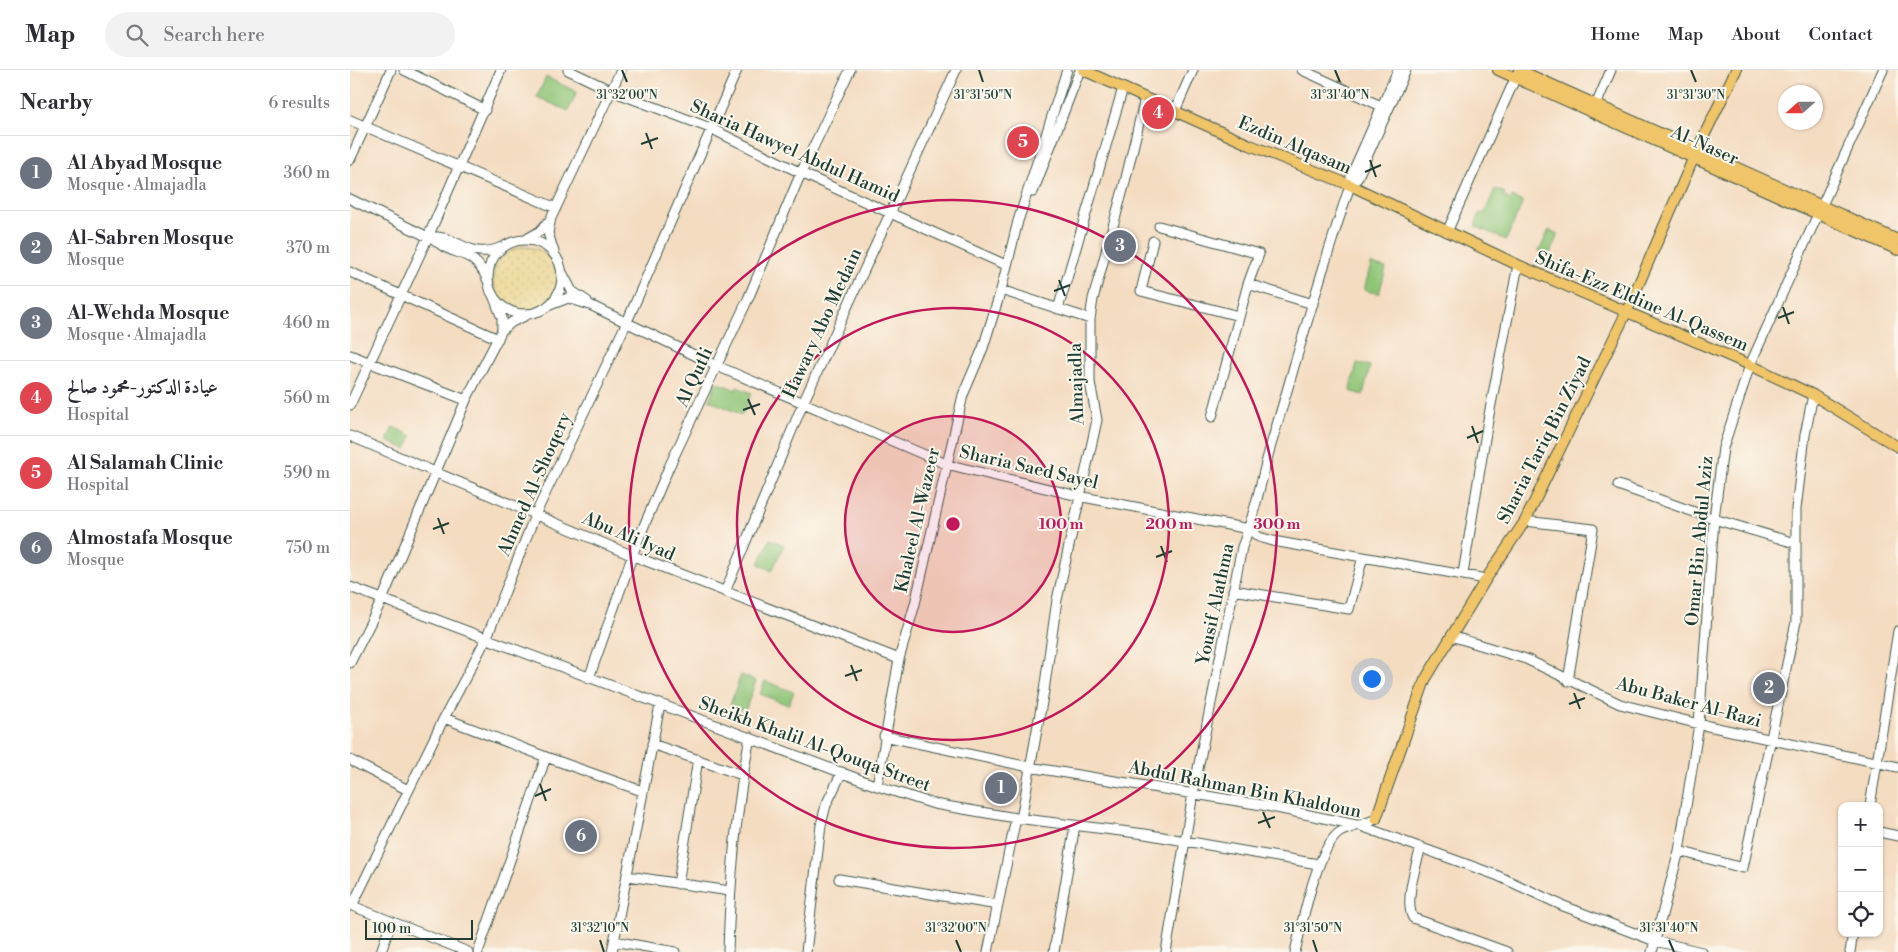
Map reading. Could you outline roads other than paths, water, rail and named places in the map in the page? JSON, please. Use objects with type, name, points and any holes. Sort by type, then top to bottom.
[{"type":"main road","name":"Ezdin Alqasam","points":[[1080,70],[1368,195]]},
{"type":"main road","name":"Al-Naser","points":[[1498,70],[1518,73],[1596,105],[1696,154]]},
{"type":"main road","name":"Sharia Tariq Bin Ziyad","points":[[1376,820],[1425,680],[1486,579],[1525,521],[1627,311],[1696,154],[1736,70]]},
{"type":"main road","name":"Al-Naser","points":[[1518,73],[1696,154],[1819,208],[1898,240]]},
{"type":"main road","name":"Ezdin Alqasam","points":[[1145,99],[1350,186]]},
{"type":"main road","name":"Shifa-Ezz Eldine Al-Qassem","points":[[1368,195],[1518,265],[1750,365],[1813,395],[1897,443]]},
{"type":"main road","name":"Al-Naser","points":[[1819,208],[1898,250]]},
{"type":"street","points":[[350,160],[391,70]]},
{"type":"street","points":[[404,70],[485,110]]},
{"type":"street","points":[[350,405],[400,294],[430,237],[502,70]]},
{"type":"street","name":"Sharia Hawyel Abdul Hamid","points":[[568,70],[612,91],[710,128],[801,173],[1006,265]]},
{"type":"street","points":[[430,237],[440,237],[480,253],[522,240],[540,231],[551,218],[621,70]]},
{"type":"street","name":"Ahmed Al-Shoqery","points":[[351,905],[444,718],[487,637],[536,514],[626,324],[710,128],[737,70]]},
{"type":"street","name":"Al Qutli","points":[[589,678],[632,555],[669,467],[748,299],[801,173],[850,70]]},
{"type":"street","name":"Hawary Abo Medain","points":[[725,592],[804,401],[956,70]]},
{"type":"street","name":"Khaleel Al-Wazeer","points":[[877,786],[884,736],[899,659],[915,604],[963,395],[983,348],[1001,290],[1023,202],[1067,70]]},
{"type":"street","name":"Khaleel Al-Wazeer","points":[[1006,265],[1044,160],[1080,70]]},
{"type":"street","points":[[1174,110],[1193,70]]},
{"type":"street","points":[[1302,70],[1381,106]]},
{"type":"street","name":"Yousif Alathma","points":[[1166,952],[1184,841],[1242,547],[1249,529],[1256,495],[1312,304],[1350,186],[1351,176],[1398,70]]},
{"type":"street","name":"Yousif Alathma","points":[[1350,186],[1357,179],[1406,70]]},
{"type":"street","points":[[1596,105],[1611,70]]},
{"type":"street","name":"Omar Bin Abdul Aziz","points":[[1652,952],[1678,851],[1699,724],[1714,520],[1723,448],[1750,365],[1819,208],[1883,70]]},
{"type":"street","points":[[1447,232],[1518,73]]},
{"type":"street","points":[[1058,309],[1122,89]]},
{"type":"street","name":"Almajadla","points":[[988,952],[1044,691],[1057,600],[1078,496],[1097,420],[1090,382],[1090,319],[1145,99]]},
{"type":"street","points":[[350,120],[556,208]]},
{"type":"street","points":[[350,199],[478,262],[502,318],[502,330],[466,400],[382,600],[350,663]]},
{"type":"street","points":[[502,330],[516,320],[550,305],[560,290],[562,271],[548,233],[551,218]]},
{"type":"street","points":[[1159,226],[1260,254],[1248,284],[1212,417]]},
{"type":"street","points":[[522,240],[542,244],[557,258]]},
{"type":"street","points":[[1153,241],[1142,291],[1239,316]]},
{"type":"street","points":[[508,245],[498,252],[492,262],[488,277],[491,290],[502,306],[512,312],[534,313]]},
{"type":"street","points":[[1463,574],[1488,420],[1518,265]]},
{"type":"street","name":"Sharia Saed Sayel","points":[[562,271],[572,291],[590,305],[626,324],[717,366],[804,401],[946,464],[1078,496],[1249,529],[1272,542],[1486,579]]},
{"type":"street","points":[[350,272],[498,339]]},
{"type":"street","points":[[1248,284],[1312,304]]},
{"type":"street","points":[[1001,290],[1090,319]]},
{"type":"street","name":"Sharia Saed Sayel","points":[[550,305],[568,298],[590,305]]},
{"type":"street","points":[[350,355],[466,400]]},
{"type":"street","points":[[1678,851],[1743,868],[1796,622],[1795,543],[1799,481],[1813,395]]},
{"type":"street","name":"Abu Ali Iyad","points":[[350,436],[632,555],[899,659]]},
{"type":"street","points":[[1618,485],[1714,520],[1795,543]]},
{"type":"street","points":[[1525,521],[1593,529],[1568,681]]},
{"type":"street","points":[[1233,590],[1349,609],[1363,557]]},
{"type":"street","name":"Sheikh Khalil Al-Qouqa Street","points":[[350,586],[382,600],[487,637],[660,705],[877,786],[934,804],[1018,819],[1075,825],[1184,841],[1318,864]]},
{"type":"street","points":[[1871,802],[1898,631]]},
{"type":"street","name":"Abu Baker Al-Razi","points":[[1451,636],[1526,659],[1568,681],[1620,704],[1770,740],[1898,766]]},
{"type":"street","points":[[612,952],[660,705]]},
{"type":"street","points":[[444,718],[642,791]]},
{"type":"street","name":"Abdul Rahman Bin Khaldoun","points":[[884,736],[1029,767],[1262,805],[1361,826],[1496,875],[1561,905],[1655,941],[1702,952]]},
{"type":"street","points":[[728,952],[730,891],[742,775],[750,738]]},
{"type":"street","points":[[652,744],[742,775]]},
{"type":"street","points":[[478,952],[546,757]]},
{"type":"street","points":[[678,884],[698,759]]},
{"type":"street","points":[[350,760],[408,790]]},
{"type":"street","points":[[806,952],[814,899],[821,825],[826,805],[842,772]]},
{"type":"street","points":[[1295,952],[1318,864],[1338,833],[1376,820]]},
{"type":"street","points":[[1054,952],[1075,825]]},
{"type":"street","points":[[1883,833],[1898,836]]},
{"type":"street","points":[[1421,847],[1413,879],[1410,906],[1413,918],[1507,952]]},
{"type":"street","points":[[628,876],[730,891]]},
{"type":"street","points":[[839,879],[998,905]]},
{"type":"street","points":[[351,905],[468,952]]},
{"type":"street","points":[[381,952],[391,922]]},
{"type":"street","points":[[1850,952],[1852,937]]},
{"type":"street","points":[[614,941],[674,952]]},
{"type":"place","name":"عيادة الدكتور-محمود صالح","points":[[1158,113]]},
{"type":"place","name":"Al Salamah Clinic","points":[[1023,142]]},
{"type":"place","name":"Al-Wehda Mosque","points":[[1120,246]]},
{"type":"place","name":"Al-Sabren Mosque","points":[[1769,688]]},
{"type":"place","name":"Al Abyad Mosque","points":[[1001,788]]},
{"type":"place","name":"Almostafa Mosque","points":[[581,836]]}]
